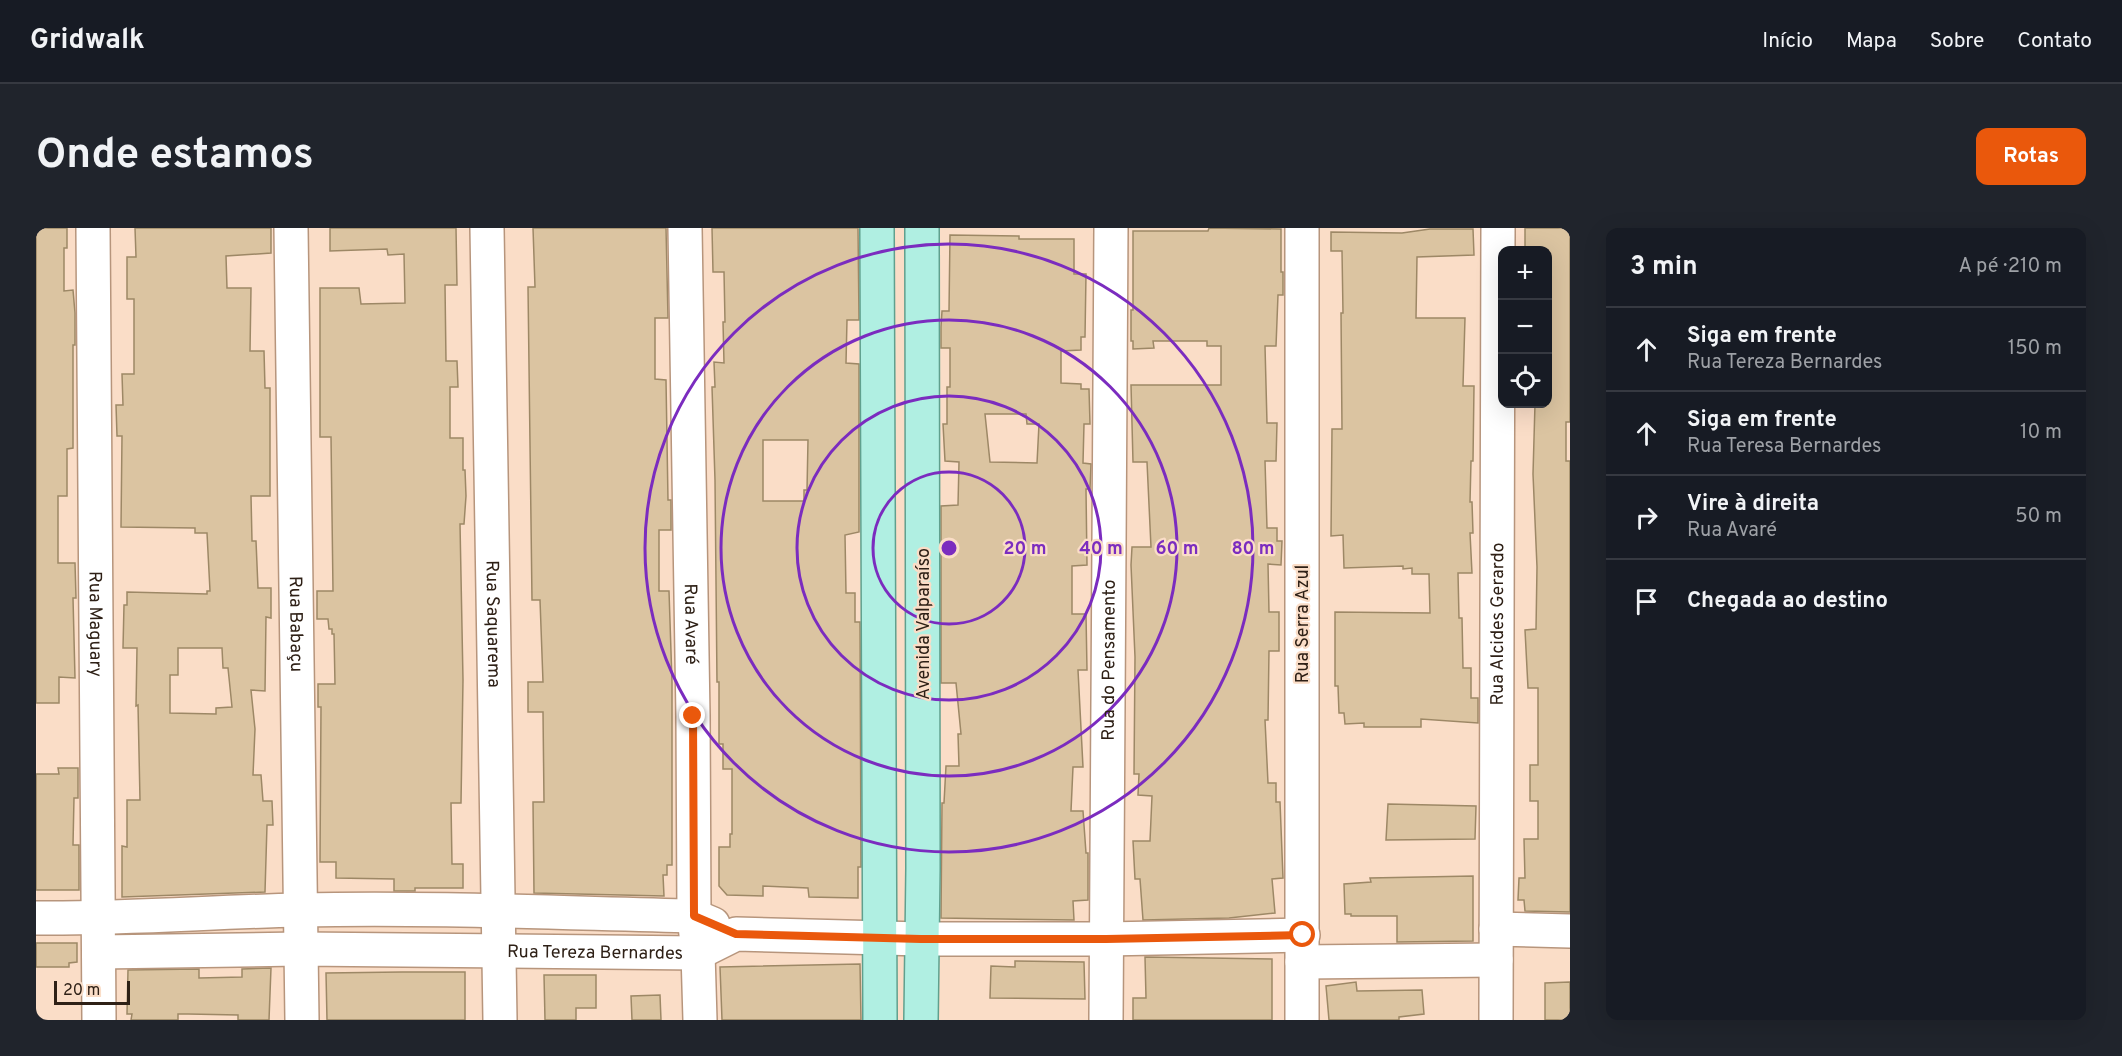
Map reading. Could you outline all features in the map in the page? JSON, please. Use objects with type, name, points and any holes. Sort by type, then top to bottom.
[{"type":"main road","points":[[877,228],[880,1020]]},
{"type":"main road","name":"Avenida Valparaíso","points":[[921,1020],[923,868],[922,228]]},
{"type":"street","name":"Rua Maguary","points":[[93,228],[99,1020]]},
{"type":"street","name":"Rua Babaçu","points":[[291,228],[302,1020]]},
{"type":"street","name":"Rua Saquarema","points":[[487,228],[500,1020]]},
{"type":"street","name":"Rua Avaré","points":[[685,228],[694,916],[698,953],[700,1020]]},
{"type":"street","name":"Rua do Pensamento","points":[[1106,1020],[1111,228]]},
{"type":"street","name":"Rua Serra Azul","points":[[1302,228],[1302,1020]]},
{"type":"street","name":"Rua Alcides Gerardo","points":[[1496,1020],[1498,228]]},
{"type":"street","points":[[36,918],[98,919],[300,910],[498,911],[694,916],[736,934]]},
{"type":"street","name":"Rua Tereza Bernardes","points":[[99,952],[300,949],[698,953],[736,934],[921,939],[1106,939],[1303,949],[1496,945],[1570,931]]},
{"type":"building","points":[[36,228],[67,228],[67,248],[64,248],[64,291],[73,290],[75,313],[73,448],[67,449],[67,496],[58,496],[58,563],[75,563],[76,598],[73,598],[75,678],[59,677],[59,703],[36,703]]},
{"type":"building","points":[[135,228],[271,228],[271,253],[226,256],[227,288],[251,288],[250,351],[264,351],[265,388],[270,388],[270,496],[251,496],[252,541],[256,541],[258,588],[271,588],[271,618],[266,617],[265,691],[251,690],[255,729],[253,775],[261,775],[263,801],[272,801],[273,825],[267,825],[265,892],[122,897],[122,846],[127,847],[127,800],[140,800],[138,705],[136,706],[137,648],[123,648],[124,605],[127,605],[127,592],[207,594],[207,591],[210,591],[207,533],[195,533],[195,528],[121,527],[122,436],[117,436],[116,405],[123,405],[122,374],[134,374],[134,299],[127,299],[127,257],[136,257]],"holes":[[[178,648],[222,648],[223,668],[228,668],[232,707],[216,708],[216,714],[170,713],[170,675],[178,675]]]},
{"type":"building","points":[[330,228],[456,228],[457,285],[445,285],[446,361],[457,361],[458,387],[450,387],[450,438],[463,438],[466,496],[464,524],[460,524],[463,680],[461,803],[451,803],[452,864],[463,864],[463,888],[415,888],[415,891],[394,891],[394,879],[336,878],[336,862],[320,862],[321,707],[318,707],[318,684],[335,684],[334,634],[332,634],[332,629],[329,629],[328,619],[317,619],[317,591],[333,591],[331,437],[320,437],[320,288],[359,288],[361,304],[405,303],[404,254],[388,255],[387,249],[330,251]]},
{"type":"building","points":[[533,228],[666,228],[668,318],[655,318],[655,379],[666,380],[668,500],[671,500],[671,530],[659,530],[659,591],[669,591],[672,682],[672,865],[667,865],[667,875],[663,875],[664,896],[534,893],[533,802],[544,802],[543,712],[528,712],[528,682],[543,682],[540,600],[532,600],[528,287],[535,287]]},
{"type":"building","points":[[712,228],[858,228],[859,320],[847,320],[846,363],[859,364],[859,532],[845,535],[846,593],[855,593],[855,622],[860,622],[861,867],[858,867],[858,898],[809,897],[808,888],[763,886],[763,896],[727,895],[719,886],[719,847],[730,847],[730,834],[732,834],[732,769],[723,769],[723,744],[719,744],[712,387],[715,387],[714,362],[724,363],[723,322],[725,322],[724,272],[713,272]],"holes":[[[763,440],[808,440],[807,490],[804,490],[804,501],[763,501]]]},
{"type":"building","points":[[1209,228],[1281,229],[1283,295],[1278,295],[1276,346],[1265,346],[1267,423],[1277,423],[1276,461],[1265,461],[1267,528],[1277,528],[1277,541],[1282,541],[1281,565],[1268,564],[1269,612],[1279,612],[1279,651],[1269,651],[1268,720],[1265,720],[1268,783],[1276,783],[1276,802],[1280,802],[1283,878],[1272,879],[1275,913],[1229,918],[1143,920],[1140,879],[1135,879],[1133,841],[1150,841],[1152,796],[1138,795],[1139,774],[1134,774],[1135,657],[1131,565],[1132,547],[1151,547],[1147,462],[1133,462],[1131,385],[1221,385],[1221,346],[1207,346],[1207,341],[1153,341],[1154,348],[1133,349],[1131,310],[1133,310],[1133,231],[1208,231]]},
{"type":"building","points":[[1525,228],[1570,228],[1570,422],[1566,422],[1566,461],[1570,461],[1570,912],[1525,911],[1524,900],[1518,900],[1519,878],[1525,878],[1524,839],[1538,839],[1538,801],[1530,801],[1530,765],[1538,765],[1538,688],[1528,688],[1525,630],[1536,629],[1537,567],[1533,474],[1535,408],[1552,408],[1552,246],[1525,246]]},
{"type":"building","points":[[1430,229],[1473,229],[1474,255],[1417,257],[1416,318],[1465,318],[1463,386],[1474,386],[1470,502],[1472,502],[1473,533],[1470,533],[1472,573],[1458,573],[1459,618],[1462,618],[1463,668],[1471,668],[1471,698],[1478,698],[1478,723],[1421,719],[1421,727],[1364,727],[1364,723],[1345,724],[1344,713],[1339,713],[1338,686],[1335,686],[1335,612],[1430,613],[1429,574],[1412,574],[1412,568],[1403,569],[1403,566],[1344,568],[1343,535],[1331,536],[1332,429],[1342,429],[1341,313],[1343,313],[1342,251],[1331,251],[1331,232],[1402,233]]},
{"type":"building","points":[[950,235],[1074,239],[1074,274],[1086,274],[1085,337],[1081,337],[1081,350],[1061,351],[1061,383],[1081,384],[1081,389],[1089,389],[1090,424],[1084,424],[1083,463],[1091,464],[1090,489],[1086,489],[1087,565],[1072,566],[1072,614],[1086,614],[1087,670],[1078,670],[1083,767],[1073,767],[1071,811],[1083,811],[1086,853],[1088,853],[1088,900],[1073,901],[1074,920],[941,918],[942,803],[944,803],[946,766],[959,766],[958,734],[961,734],[956,683],[941,683],[941,506],[958,505],[959,462],[945,461],[943,424],[947,424],[950,348],[941,348],[941,327],[942,311],[949,311]],"holes":[[[985,414],[1026,414],[1027,424],[1039,424],[1037,463],[990,462]]]},
{"type":"building","points":[[58,768],[78,768],[78,798],[74,798],[73,845],[79,845],[79,890],[36,890],[36,774],[59,774]]},
{"type":"building","points":[[1388,804],[1476,806],[1475,839],[1386,840]]},
{"type":"building","points":[[1473,876],[1473,941],[1397,942],[1397,916],[1345,914],[1344,884],[1371,882],[1370,878]]},
{"type":"building","points":[[36,943],[77,943],[77,962],[69,963],[69,967],[36,967]]},
{"type":"building","points":[[1145,957],[1272,959],[1272,1020],[1133,1020],[1133,998],[1146,998]]},
{"type":"building","points":[[1015,961],[1084,962],[1085,999],[990,998],[991,966],[1015,967]]},
{"type":"building","points":[[860,964],[861,1020],[722,1020],[720,967]]},
{"type":"building","points":[[271,968],[269,1020],[238,1020],[238,1015],[178,1014],[178,1020],[131,1020],[132,1014],[127,1014],[128,970],[199,969],[199,978],[242,977],[242,969]]},
{"type":"building","points":[[465,972],[465,1020],[327,1020],[326,973]]},
{"type":"building","points":[[544,975],[596,975],[596,1008],[576,1008],[576,1020],[545,1020]]},
{"type":"building","points":[[1356,982],[1357,991],[1422,990],[1424,1014],[1399,1017],[1399,1020],[1329,1020],[1326,986]]},
{"type":"building","points":[[1570,982],[1570,1020],[1545,1020],[1545,983]]},
{"type":"building","points":[[660,995],[661,1020],[632,1020],[631,996]]},
{"type":"route","points":[[693,716],[694,916],[736,934],[921,939],[1106,939],[1303,935]]}]
